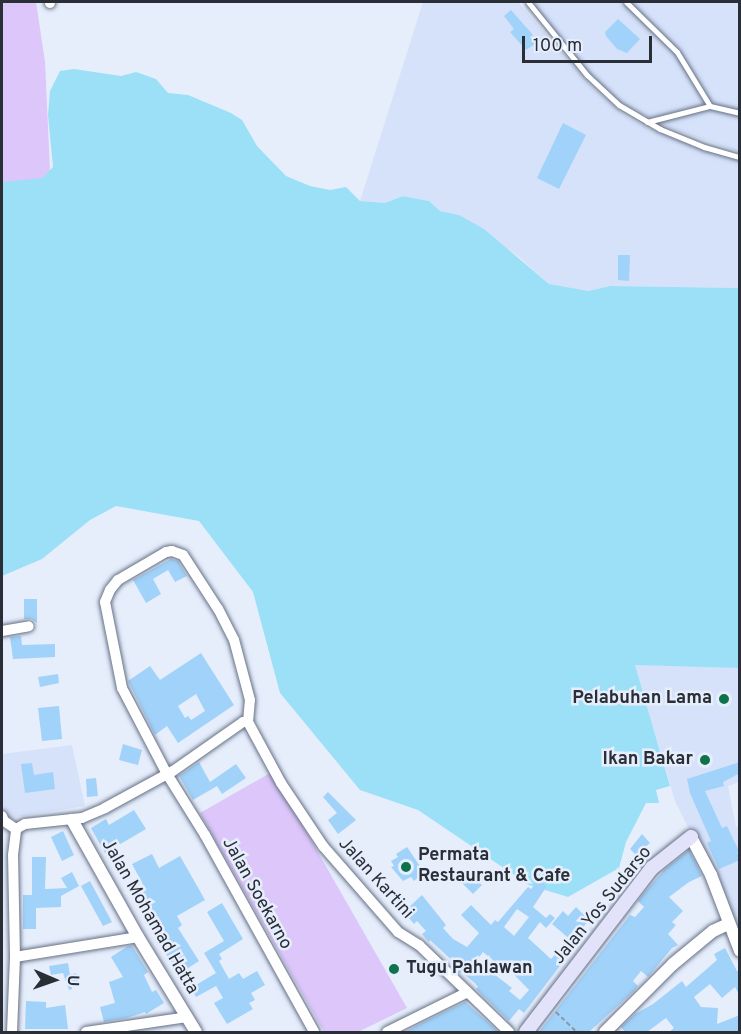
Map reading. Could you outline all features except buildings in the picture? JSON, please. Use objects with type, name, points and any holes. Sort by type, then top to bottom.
[{"type":"main road","name":"Jalan Yos Sudarso","points":[[526,1032],[651,868],[691,837]]},
{"type":"street","name":"Jalan Soekarno","points":[[248,722],[250,700],[234,640],[212,599],[183,555],[177,552],[166,552],[128,573],[110,590],[105,602],[116,668],[122,688],[167,774],[205,836],[314,1032]]},
{"type":"street","points":[[2,631],[29,626]]},
{"type":"street","points":[[16,829],[25,824],[72,820],[105,808],[167,774],[243,722],[248,722]]},
{"type":"street","name":"Jalan Kartini","points":[[248,722],[280,783],[323,846],[398,932],[418,945],[509,1032]]},
{"type":"street","points":[[2,816],[4,821],[16,829]]},
{"type":"street","name":"Jalan Mohamad Hatta","points":[[72,820],[138,938],[196,1032]]},
{"type":"street","points":[[12,1032],[15,957],[13,855],[16,829]]},
{"type":"street","points":[[691,837],[711,875],[740,951]]},
{"type":"street","points":[[605,1032],[673,964],[713,931],[728,924]]},
{"type":"street","points":[[15,957],[138,938]]},
{"type":"street","points":[[387,1032],[466,993]]},
{"type":"street","points":[[86,1032],[187,1017]]},
{"type":"lane","points":[[528,2],[587,75],[619,105],[647,122],[704,147],[740,157]]},
{"type":"lane","points":[[626,2],[676,52],[710,106]]},
{"type":"lane","points":[[647,122],[710,106],[740,113]]},
{"type":"path","points":[[547,1003],[577,1032]]},
{"type":"shaded area","points":[[2,2],[36,2],[45,62],[51,193],[2,191]]},
{"type":"shaded area","points":[[423,2],[518,2],[591,86],[624,115],[653,131],[739,161],[739,288],[610,286],[588,291],[571,290],[549,284],[519,257],[459,215],[440,211],[429,201],[403,196],[385,203],[360,201]]},
{"type":"shaded area","points":[[528,2],[739,2],[739,152],[675,130],[623,104],[586,73]]},
{"type":"shaded area","points":[[633,660],[740,668],[739,782],[728,786],[736,827],[739,826],[739,951],[707,865],[675,801]]},
{"type":"shaded area","points":[[72,745],[85,806],[5,819],[2,812],[2,754]]},
{"type":"shaded area","points":[[272,772],[407,1008],[358,1032],[324,1032],[200,813]]},
{"type":"water","points":[[74,69],[121,76],[136,72],[156,79],[168,93],[188,95],[231,113],[242,120],[257,146],[286,176],[310,186],[330,190],[346,187],[360,201],[385,203],[403,196],[429,201],[440,211],[459,215],[484,229],[549,284],[588,291],[610,286],[739,288],[739,668],[635,665],[670,786],[656,790],[659,803],[646,803],[626,842],[619,868],[568,897],[529,885],[418,810],[360,790],[280,693],[253,592],[199,521],[116,506],[90,520],[42,559],[2,576],[2,182],[42,178],[53,167],[48,115],[50,91],[60,71]]},
{"type":"place","name":"Pelabuhan Lama","points":[[724,699]]},
{"type":"place","name":"Ikan Bakar","points":[[705,760]]},
{"type":"place","name":"Permata Restaurant & Cafe","points":[[406,867]]},
{"type":"place","name":"Tugu Pahlawan","points":[[394,969]]}]
